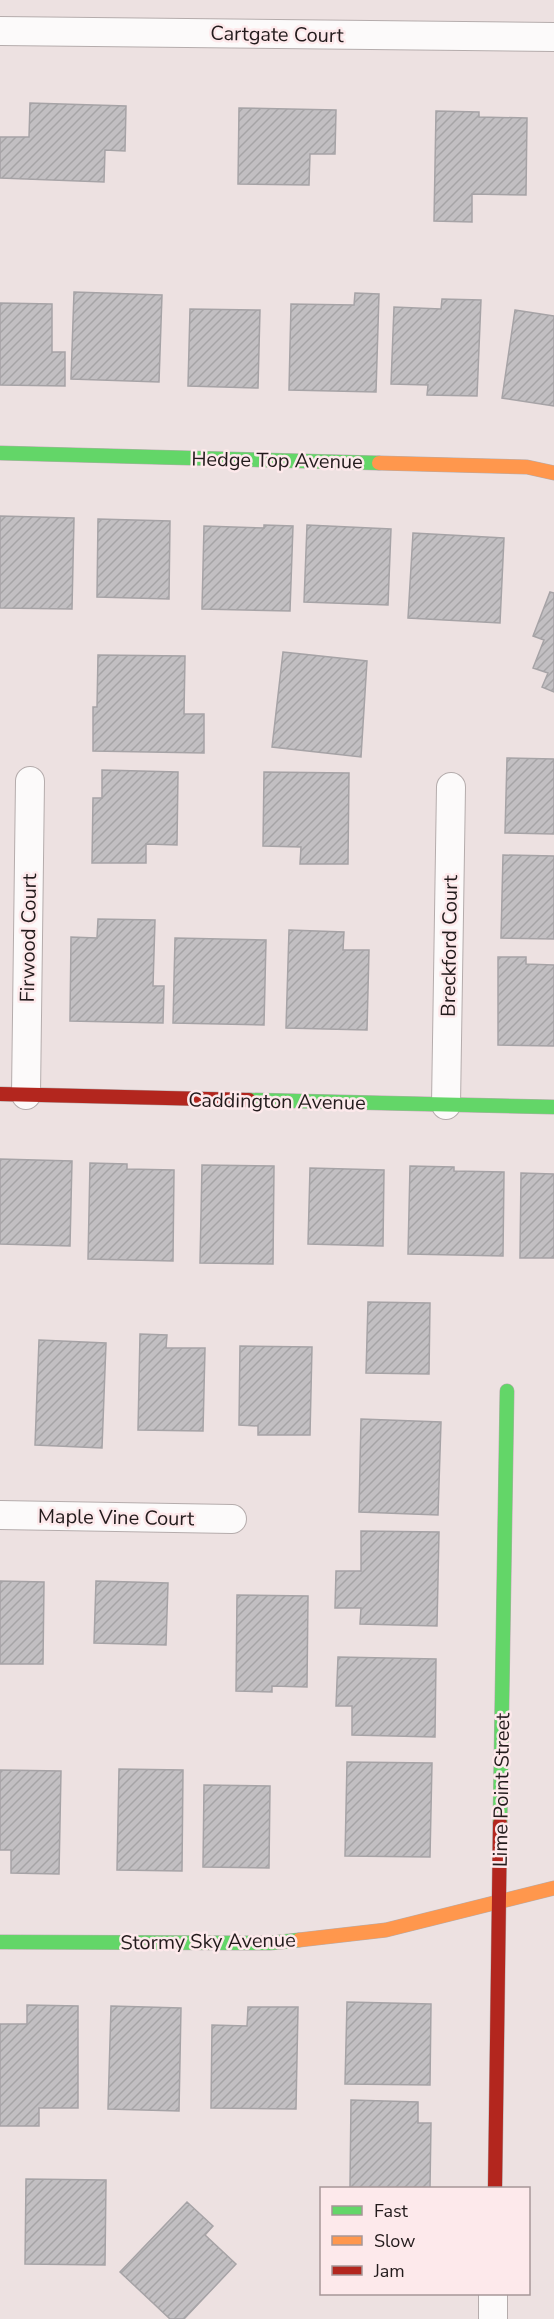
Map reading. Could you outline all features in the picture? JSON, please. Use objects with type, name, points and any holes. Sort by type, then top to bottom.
[{"type":"street","name":"Cartgate Court","points":[[0,31],[554,37]]},
{"type":"street","name":"Hedge Top Avenue","points":[[0,453],[527,467],[554,473]]},
{"type":"street","name":"Firwood Court","points":[[13,1094],[30,781]]},
{"type":"street","name":"Breckford Court","points":[[446,1105],[451,787]]},
{"type":"street","name":"Caddington Avenue","points":[[13,1094],[554,1107]]},
{"type":"street","name":"Lime Point Street","points":[[495,2187],[507,1391]]},
{"type":"street","name":"Maple Vine Court","points":[[0,1515],[232,1519]]},
{"type":"street","name":"Stormy Sky Avenue","points":[[0,1942],[270,1943],[386,1930],[554,1888]]},
{"type":"street","points":[[493,2295],[493,2319]]},
{"type":"building","points":[[30,103],[126,106],[125,151],[105,150],[104,182],[0,178],[0,137],[29,137]]},
{"type":"building","points":[[239,108],[336,110],[335,154],[310,154],[309,185],[238,184]]},
{"type":"building","points":[[436,111],[479,112],[479,117],[527,118],[526,195],[472,194],[472,222],[434,221]]},
{"type":"building","points":[[74,292],[162,295],[159,382],[71,379]]},
{"type":"building","points":[[355,293],[379,294],[376,392],[289,390],[291,304],[354,305]]},
{"type":"building","points":[[442,299],[481,300],[477,396],[427,395],[428,385],[391,384],[394,307],[441,309]]},
{"type":"building","points":[[0,303],[52,304],[52,352],[65,352],[65,386],[0,385]]},
{"type":"building","points":[[190,309],[260,310],[258,388],[188,386]]},
{"type":"building","points":[[515,310],[554,316],[554,406],[502,398]]},
{"type":"building","points":[[0,516],[74,518],[72,609],[0,608]]},
{"type":"building","points":[[98,519],[170,521],[169,599],[97,597]]},
{"type":"building","points":[[264,525],[293,526],[290,611],[202,609],[204,526],[264,528]]},
{"type":"building","points":[[307,525],[391,529],[388,605],[304,602]]},
{"type":"building","points":[[413,533],[504,538],[500,623],[408,618]]},
{"type":"building","points":[[550,592],[554,593],[554,692],[542,687],[548,673],[533,668],[544,640],[533,636]]},
{"type":"building","points":[[283,652],[367,661],[361,757],[272,747]]},
{"type":"building","points":[[98,655],[185,656],[184,714],[204,714],[204,753],[93,751],[93,707],[97,707]]},
{"type":"building","points":[[507,758],[554,759],[554,834],[505,833]]},
{"type":"building","points":[[102,770],[178,772],[177,845],[146,844],[146,863],[92,863],[93,798],[102,798]]},
{"type":"building","points":[[264,772],[349,773],[348,864],[300,864],[301,847],[263,846]]},
{"type":"building","points":[[503,855],[554,856],[554,939],[501,938]]},
{"type":"building","points":[[98,919],[155,920],[153,986],[164,986],[163,1023],[70,1021],[71,937],[97,938]]},
{"type":"building","points":[[289,930],[344,932],[343,950],[369,950],[367,1030],[286,1028]]},
{"type":"building","points":[[175,938],[266,940],[264,1025],[173,1023]]},
{"type":"building","points":[[498,957],[526,957],[526,964],[554,965],[554,1046],[498,1045]]},
{"type":"building","points":[[0,1159],[72,1161],[70,1246],[0,1244]]},
{"type":"building","points":[[90,1163],[127,1164],[127,1169],[174,1170],[173,1261],[88,1259]]},
{"type":"building","points":[[202,1165],[274,1166],[273,1264],[200,1263]]},
{"type":"building","points":[[410,1166],[454,1167],[454,1171],[504,1172],[503,1256],[408,1254]]},
{"type":"building","points":[[310,1168],[384,1170],[383,1246],[308,1244]]},
{"type":"building","points":[[521,1173],[554,1174],[554,1258],[520,1258]]},
{"type":"building","points":[[368,1302],[430,1303],[429,1374],[366,1373]]},
{"type":"building","points":[[140,1334],[167,1335],[166,1348],[205,1348],[203,1431],[138,1430]]},
{"type":"building","points":[[39,1340],[106,1343],[102,1448],[35,1445]]},
{"type":"building","points":[[240,1346],[312,1347],[310,1435],[258,1435],[258,1426],[239,1425]]},
{"type":"building","points":[[361,1419],[441,1422],[438,1515],[359,1512]]},
{"type":"building","points":[[361,1531],[439,1532],[437,1626],[360,1624],[361,1608],[335,1608],[336,1571],[361,1571]]},
{"type":"building","points":[[0,1581],[44,1582],[43,1664],[0,1664]]},
{"type":"building","points":[[96,1581],[168,1583],[166,1645],[94,1643]]},
{"type":"building","points":[[237,1595],[308,1596],[307,1687],[272,1686],[272,1692],[236,1691]]},
{"type":"building","points":[[338,1657],[436,1659],[435,1737],[352,1735],[352,1706],[336,1706]]},
{"type":"building","points":[[347,1762],[432,1763],[430,1857],[345,1856]]},
{"type":"building","points":[[119,1769],[183,1770],[182,1871],[117,1870]]},
{"type":"building","points":[[0,1770],[61,1771],[59,1874],[11,1873],[11,1850],[0,1850]]},
{"type":"building","points":[[204,1785],[270,1786],[269,1868],[203,1867]]},
{"type":"building","points":[[347,2002],[431,2004],[430,2085],[345,2084]]},
{"type":"building","points":[[27,2005],[78,2006],[78,2108],[39,2108],[39,2126],[0,2126],[0,2024],[27,2024]]},
{"type":"building","points":[[111,2006],[181,2008],[179,2111],[108,2109]]},
{"type":"building","points":[[248,2007],[298,2007],[296,2109],[211,2108],[212,2025],[247,2026]]},
{"type":"building","points":[[351,2100],[418,2102],[418,2123],[431,2123],[430,2187],[350,2187]]},
{"type":"building","points":[[26,2179],[106,2180],[105,2265],[25,2264]]},
{"type":"building","points":[[187,2202],[213,2226],[205,2235],[236,2264],[184,2319],[170,2319],[120,2272]]},
{"type":"traffic: fast","points":[[0,453],[379,463]]},
{"type":"traffic: fast","points":[[249,1100],[554,1107]]},
{"type":"traffic: fast","points":[[500,1823],[507,1391]]},
{"type":"traffic: fast","points":[[0,1942],[270,1943],[299,1940]]},
{"type":"traffic: slow","points":[[379,463],[527,467],[554,473]]},
{"type":"traffic: slow","points":[[299,1940],[386,1930],[554,1888]]},
{"type":"traffic: jam","points":[[0,1094],[249,1100]]},
{"type":"traffic: jam","points":[[495,2187],[500,1823]]}]
